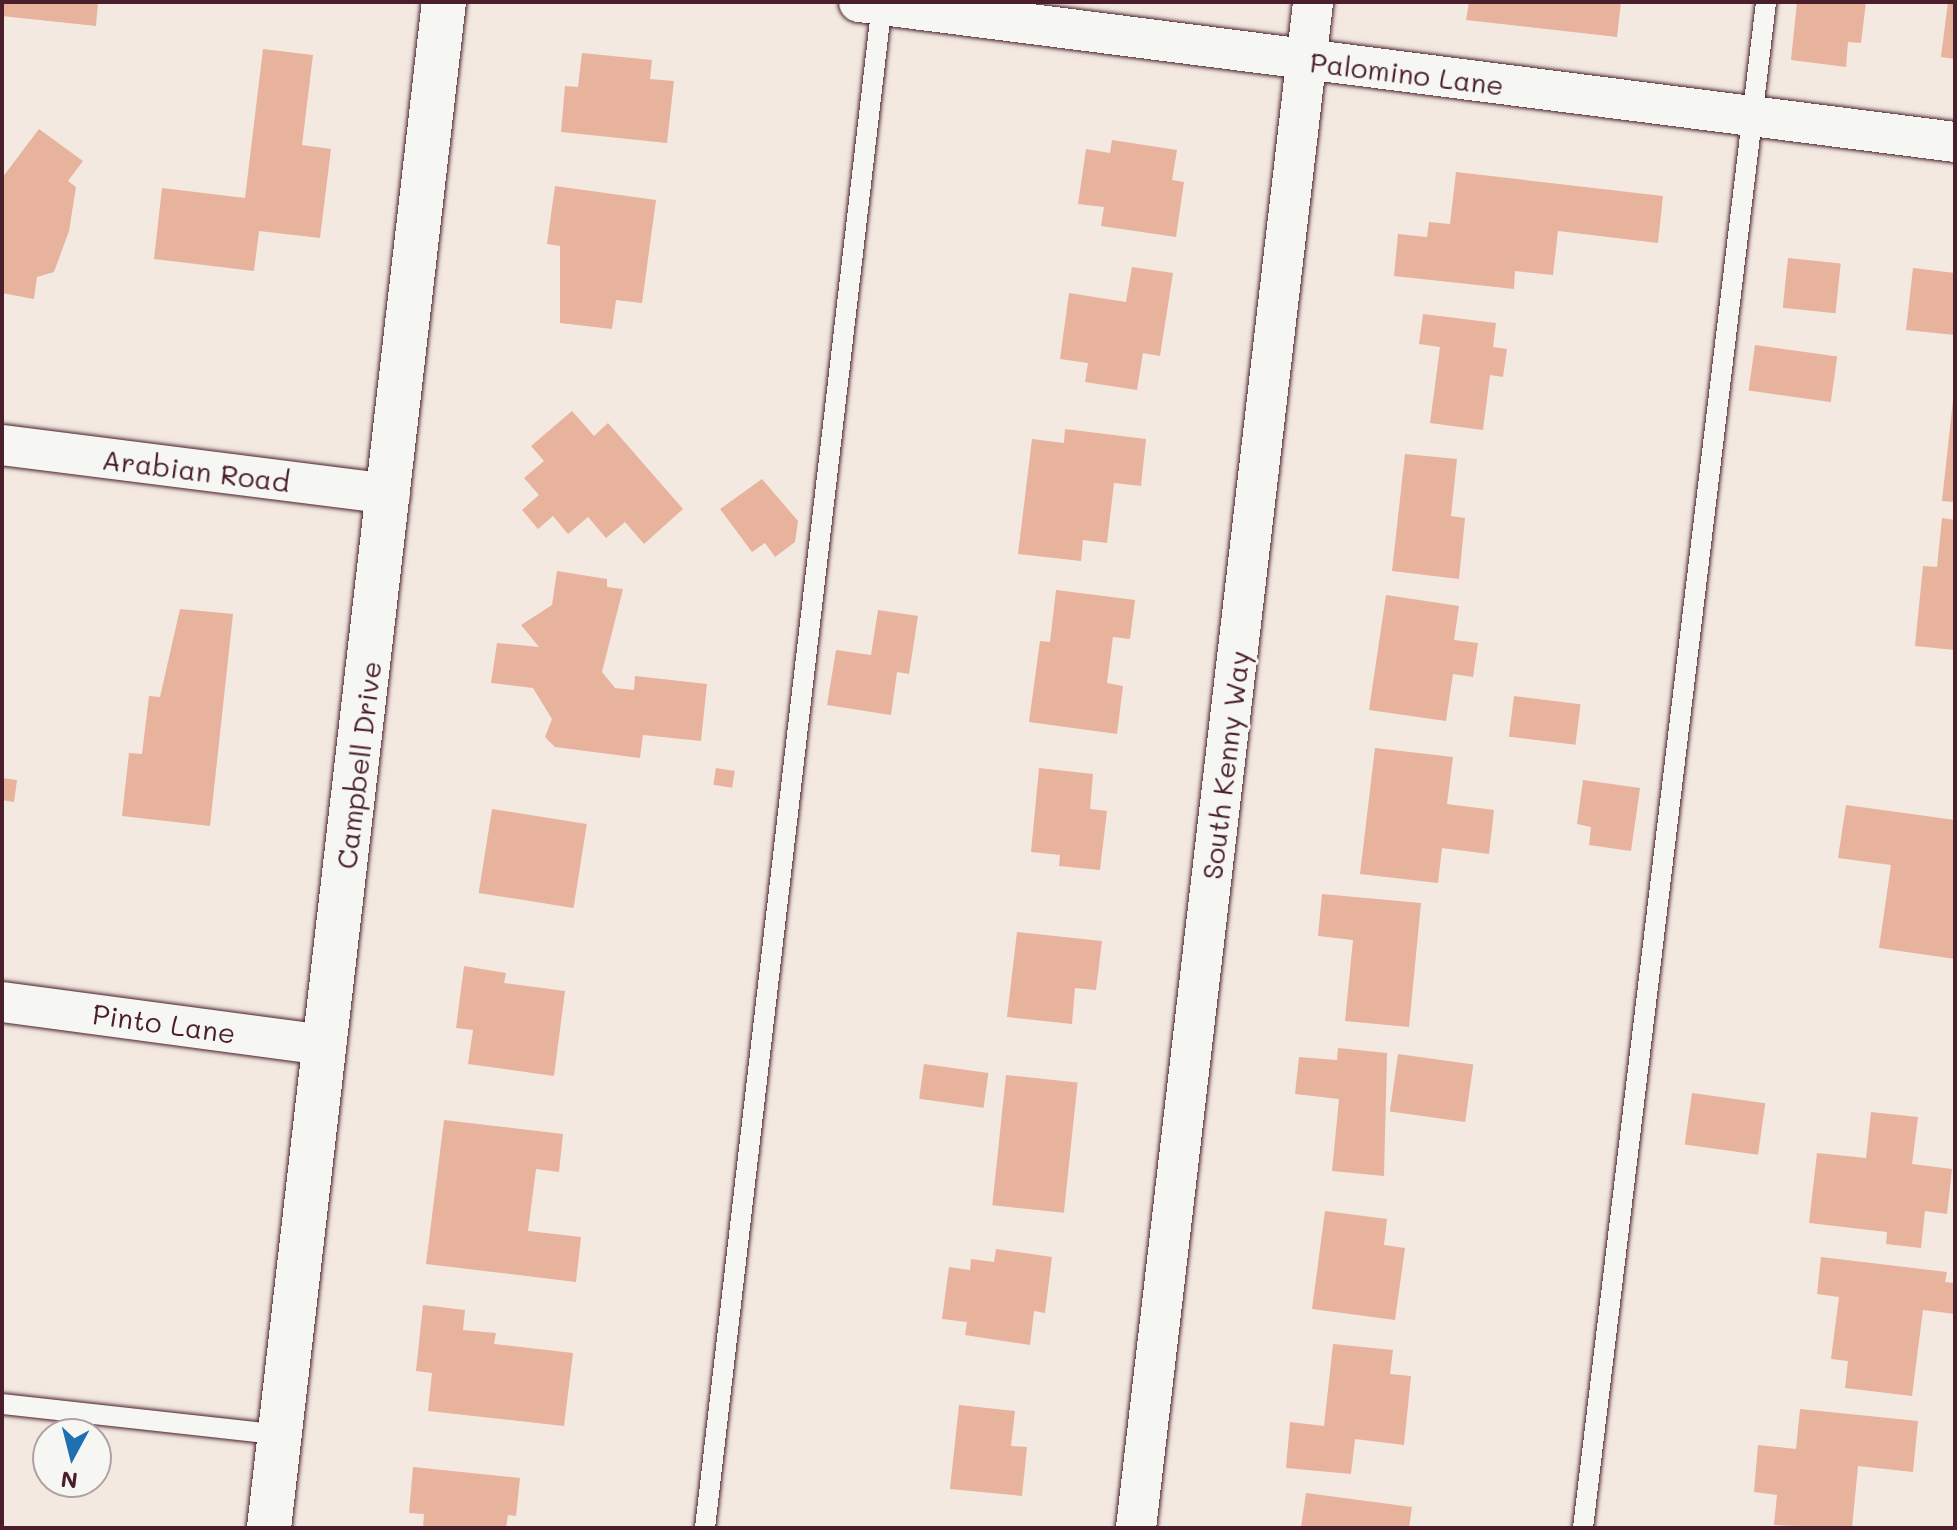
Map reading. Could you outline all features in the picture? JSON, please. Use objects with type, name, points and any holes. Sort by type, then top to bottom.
[{"type":"street","name":"Campbell Drive","points":[[269,1528],[390,494],[444,2]]},
{"type":"street","name":"South Kenny Way","points":[[1136,1528],[1313,2]]},
{"type":"street","name":"Palomino Lane","points":[[874,3],[1955,142]]},
{"type":"street","name":"Arabian Road","points":[[2,445],[390,494]]},
{"type":"street","name":"Pinto Lane","points":[[2,1002],[326,1045]]},
{"type":"lane","points":[[1583,1528],[1766,2]]},
{"type":"lane","points":[[705,1528],[874,3]]},
{"type":"lane","points":[[2,1404],[281,1435]]},
{"type":"building","points":[[2,2],[98,2],[96,26],[2,16]]},
{"type":"building","points":[[1469,2],[1621,2],[1617,37],[1466,20]]},
{"type":"building","points":[[1797,2],[1866,2],[1861,43],[1848,42],[1846,67],[1791,60]]},
{"type":"building","points":[[1948,2],[1955,2],[1955,59],[1941,57]]},
{"type":"building","points":[[263,49],[313,55],[302,145],[331,149],[320,238],[259,231],[254,271],[154,259],[162,188],[245,198]]},
{"type":"building","points":[[582,53],[652,60],[650,79],[674,81],[667,143],[561,132],[565,86],[578,87]]},
{"type":"building","points":[[39,129],[83,161],[68,181],[76,187],[69,231],[54,272],[37,277],[34,299],[2,293],[2,178]]},
{"type":"building","points":[[1112,140],[1177,150],[1172,180],[1184,182],[1176,237],[1101,226],[1104,207],[1078,204],[1086,149],[1110,153]]},
{"type":"building","points":[[1456,172],[1663,196],[1658,243],[1558,231],[1553,275],[1515,271],[1514,289],[1394,276],[1398,234],[1427,237],[1429,222],[1450,224]]},
{"type":"building","points":[[555,186],[656,200],[642,303],[616,300],[612,329],[560,323],[560,246],[547,244]]},
{"type":"building","points":[[1788,258],[1841,264],[1835,313],[1783,308]]},
{"type":"building","points":[[1132,267],[1173,273],[1160,356],[1143,353],[1137,390],[1085,382],[1088,363],[1060,359],[1069,293],[1126,302]]},
{"type":"building","points":[[1913,268],[1955,273],[1955,335],[1906,330]]},
{"type":"building","points":[[1423,314],[1496,323],[1493,347],[1507,349],[1503,377],[1490,375],[1483,430],[1430,423],[1440,347],[1419,344]]},
{"type":"building","points":[[1755,345],[1837,357],[1831,402],[1749,391]]},
{"type":"building","points":[[1955,400],[1955,502],[1942,501]]},
{"type":"building","points":[[572,411],[594,436],[608,423],[683,509],[644,544],[625,522],[606,538],[588,517],[568,534],[553,516],[538,529],[522,510],[539,495],[524,478],[544,461],[531,446]]},
{"type":"building","points":[[1065,429],[1146,439],[1141,486],[1114,483],[1107,543],[1083,540],[1081,561],[1018,554],[1032,439],[1064,443]]},
{"type":"building","points":[[1405,454],[1457,459],[1451,516],[1465,518],[1459,579],[1392,571]]},
{"type":"building","points":[[762,479],[798,521],[795,542],[775,557],[765,543],[752,552],[720,509]]},
{"type":"building","points":[[1942,518],[1955,520],[1955,650],[1915,646],[1923,566],[1937,567]]},
{"type":"building","points":[[557,571],[607,579],[607,587],[623,589],[602,672],[615,688],[634,690],[635,676],[707,684],[701,741],[643,735],[640,758],[555,747],[545,737],[552,719],[533,688],[491,683],[497,643],[539,647],[521,625],[552,605]]},
{"type":"building","points":[[1056,590],[1135,600],[1130,639],[1113,637],[1107,683],[1123,686],[1117,734],[1029,722],[1040,641],[1050,642]]},
{"type":"building","points":[[1386,595],[1459,606],[1454,640],[1478,643],[1473,677],[1453,674],[1446,721],[1369,710]]},
{"type":"building","points":[[180,609],[233,614],[210,826],[122,816],[129,753],[142,754],[149,696],[160,697]]},
{"type":"building","points":[[878,610],[918,616],[909,674],[897,672],[891,715],[827,705],[836,650],[871,655]]},
{"type":"building","points":[[1514,696],[1581,704],[1576,745],[1509,737]]},
{"type":"building","points":[[1375,748],[1453,757],[1447,804],[1494,810],[1489,854],[1442,848],[1438,883],[1360,874]]},
{"type":"building","points":[[716,768],[735,771],[732,788],[713,785]]},
{"type":"building","points":[[1039,768],[1093,774],[1090,809],[1107,811],[1100,870],[1059,866],[1060,855],[1031,852]]},
{"type":"building","points":[[2,778],[17,780],[14,802],[2,800]]},
{"type":"building","points":[[1583,780],[1640,788],[1631,851],[1589,845],[1591,827],[1577,824]]},
{"type":"building","points":[[1846,805],[1955,820],[1955,959],[1879,948],[1891,865],[1838,858]]},
{"type":"building","points":[[492,809],[587,824],[574,908],[479,893]]},
{"type":"building","points":[[1322,894],[1421,903],[1409,1027],[1345,1021],[1353,940],[1318,936]]},
{"type":"building","points":[[1017,932],[1102,941],[1096,990],[1075,988],[1072,1024],[1007,1017]]},
{"type":"building","points":[[464,966],[506,973],[504,983],[565,991],[554,1076],[468,1064],[473,1030],[456,1028]]},
{"type":"building","points":[[1338,1048],[1387,1053],[1384,1176],[1332,1171],[1339,1099],[1295,1094],[1299,1057],[1337,1060]]},
{"type":"building","points":[[1398,1054],[1473,1065],[1465,1122],[1390,1111]]},
{"type":"building","points":[[924,1064],[988,1073],[983,1108],[919,1099]]},
{"type":"building","points":[[1006,1075],[1078,1083],[1064,1213],[992,1205]]},
{"type":"building","points":[[1692,1093],[1765,1103],[1758,1155],[1685,1144]]},
{"type":"building","points":[[1871,1112],[1918,1117],[1912,1164],[1952,1169],[1947,1214],[1925,1211],[1921,1248],[1886,1244],[1887,1232],[1809,1223],[1817,1153],[1866,1158]]},
{"type":"building","points":[[444,1120],[563,1134],[559,1172],[536,1169],[528,1231],[581,1237],[576,1282],[426,1264]]},
{"type":"building","points":[[1325,1211],[1387,1219],[1384,1245],[1405,1248],[1395,1320],[1312,1309]]},
{"type":"building","points":[[996,1249],[1052,1257],[1045,1313],[1034,1311],[1030,1345],[965,1335],[967,1322],[942,1319],[949,1267],[970,1270],[971,1259],[994,1262]]},
{"type":"building","points":[[1821,1257],[1947,1272],[1945,1282],[1955,1283],[1955,1314],[1923,1310],[1912,1396],[1845,1388],[1848,1361],[1831,1359],[1839,1297],[1817,1294]]},
{"type":"building","points":[[423,1305],[465,1310],[463,1330],[496,1333],[494,1344],[573,1353],[564,1426],[428,1411],[432,1373],[416,1371]]},
{"type":"building","points":[[1333,1344],[1393,1350],[1390,1374],[1411,1376],[1404,1445],[1355,1439],[1351,1474],[1286,1468],[1290,1422],[1324,1426]]},
{"type":"building","points":[[959,1405],[1015,1411],[1011,1446],[1027,1447],[1022,1496],[950,1489]]},
{"type":"building","points":[[1800,1409],[1918,1421],[1913,1472],[1858,1466],[1852,1528],[1774,1525],[1777,1495],[1754,1492],[1758,1445],[1796,1449]]},
{"type":"building","points":[[413,1467],[520,1478],[516,1516],[508,1515],[506,1528],[423,1528],[424,1514],[409,1513]]},
{"type":"building","points":[[1306,1493],[1412,1507],[1409,1528],[1301,1528]]}]
